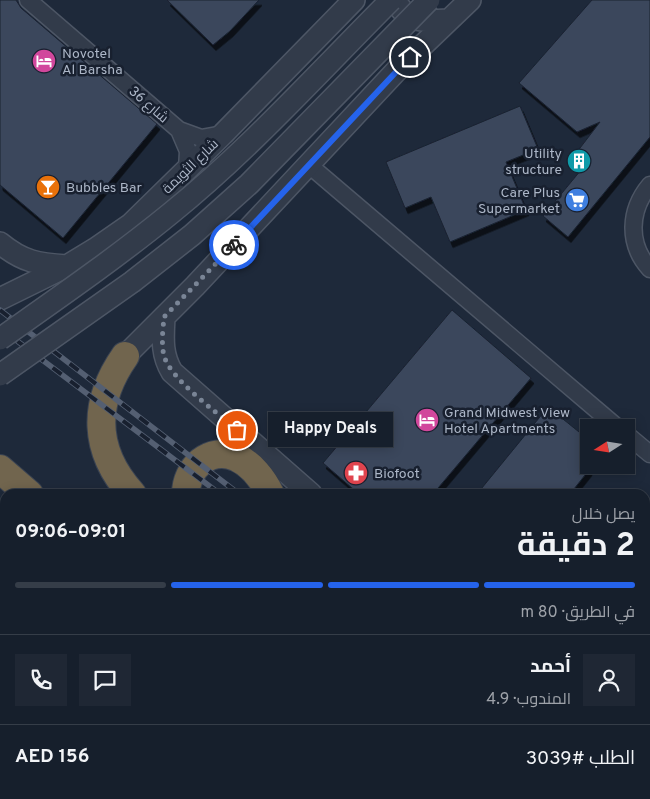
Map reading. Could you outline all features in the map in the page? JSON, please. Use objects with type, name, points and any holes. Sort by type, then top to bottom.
[{"type":"highway","points":[[125,356],[114,372],[106,390],[102,409],[101,429],[105,448],[112,466],[128,489]]},
{"type":"highway","points":[[186,489],[190,474],[196,465],[205,458],[215,454],[237,457],[246,463],[258,474],[267,489]]},
{"type":"highway","points":[[0,469],[23,489]]},
{"type":"street","name":"شارع 36","points":[[28,0],[179,130],[201,138],[223,134]]},
{"type":"street","name":"شارع الثويمة","points":[[0,298],[67,266],[131,224],[223,134],[354,0]]},
{"type":"street","points":[[0,338],[113,260],[229,163],[391,0]]},
{"type":"street","points":[[395,0],[401,10],[417,20],[449,20]]},
{"type":"street","points":[[0,375],[132,282],[192,235],[256,177],[430,0]]},
{"type":"street","points":[[125,356],[309,165],[399,68],[470,0]]},
{"type":"street","points":[[339,16],[368,15],[379,17],[388,23],[398,42],[399,68]]},
{"type":"street","name":"شارع 36","points":[[179,130],[188,151],[187,170]]},
{"type":"street","points":[[309,165],[607,419]]},
{"type":"street","points":[[650,185],[636,208],[633,233],[641,257],[650,269]]},
{"type":"street","points":[[0,243],[25,260],[42,264],[67,266]]},
{"type":"street","points":[[164,317],[163,349],[172,372],[305,489]]},
{"type":"street","points":[[635,442],[650,454]]},
{"type":"building","name":"Novotel Al Barsha","points":[[0,0],[16,0],[21,8],[157,124],[63,238],[0,185]]},
{"type":"building","points":[[167,0],[259,0],[230,31],[213,45]]},
{"type":"building","points":[[592,0],[650,0],[650,137],[568,237],[543,216],[581,170],[570,161],[600,122],[577,132],[519,83]]},
{"type":"building","points":[[520,106],[538,149],[506,162],[526,210],[450,242],[431,197],[405,208],[386,162]]},
{"type":"building","name":"Grand Midwest View Hotel Apartments","points":[[452,310],[531,378],[437,489],[353,489],[323,463]]},
{"type":"building","points":[[548,407],[580,433],[580,474],[586,474],[574,489],[481,489]]},
{"type":"railway","points":[[0,310],[233,489]]},
{"type":"railway","points":[[0,328],[213,489]]},
{"type":"way so far","points":[[234,245],[164,317],[163,349],[164,357],[172,372],[237,430]]},
{"type":"place","name":"Novotel Al Barsha","points":[[44,61]]},
{"type":"place","name":"Utility structure","points":[[579,161]]},
{"type":"place","name":"Bubbles Bar","points":[[48,187]]},
{"type":"place","name":"Care Plus Supermarket","points":[[577,200]]},
{"type":"place","name":"Grand Midwest View Hotel Apartments","points":[[427,420]]},
{"type":"place","name":"Happy Deals","points":[[237,430]]},
{"type":"place","name":"Biofoot","points":[[356,473]]},
{"type":"route","points":[[234,245],[410,57]]}]
